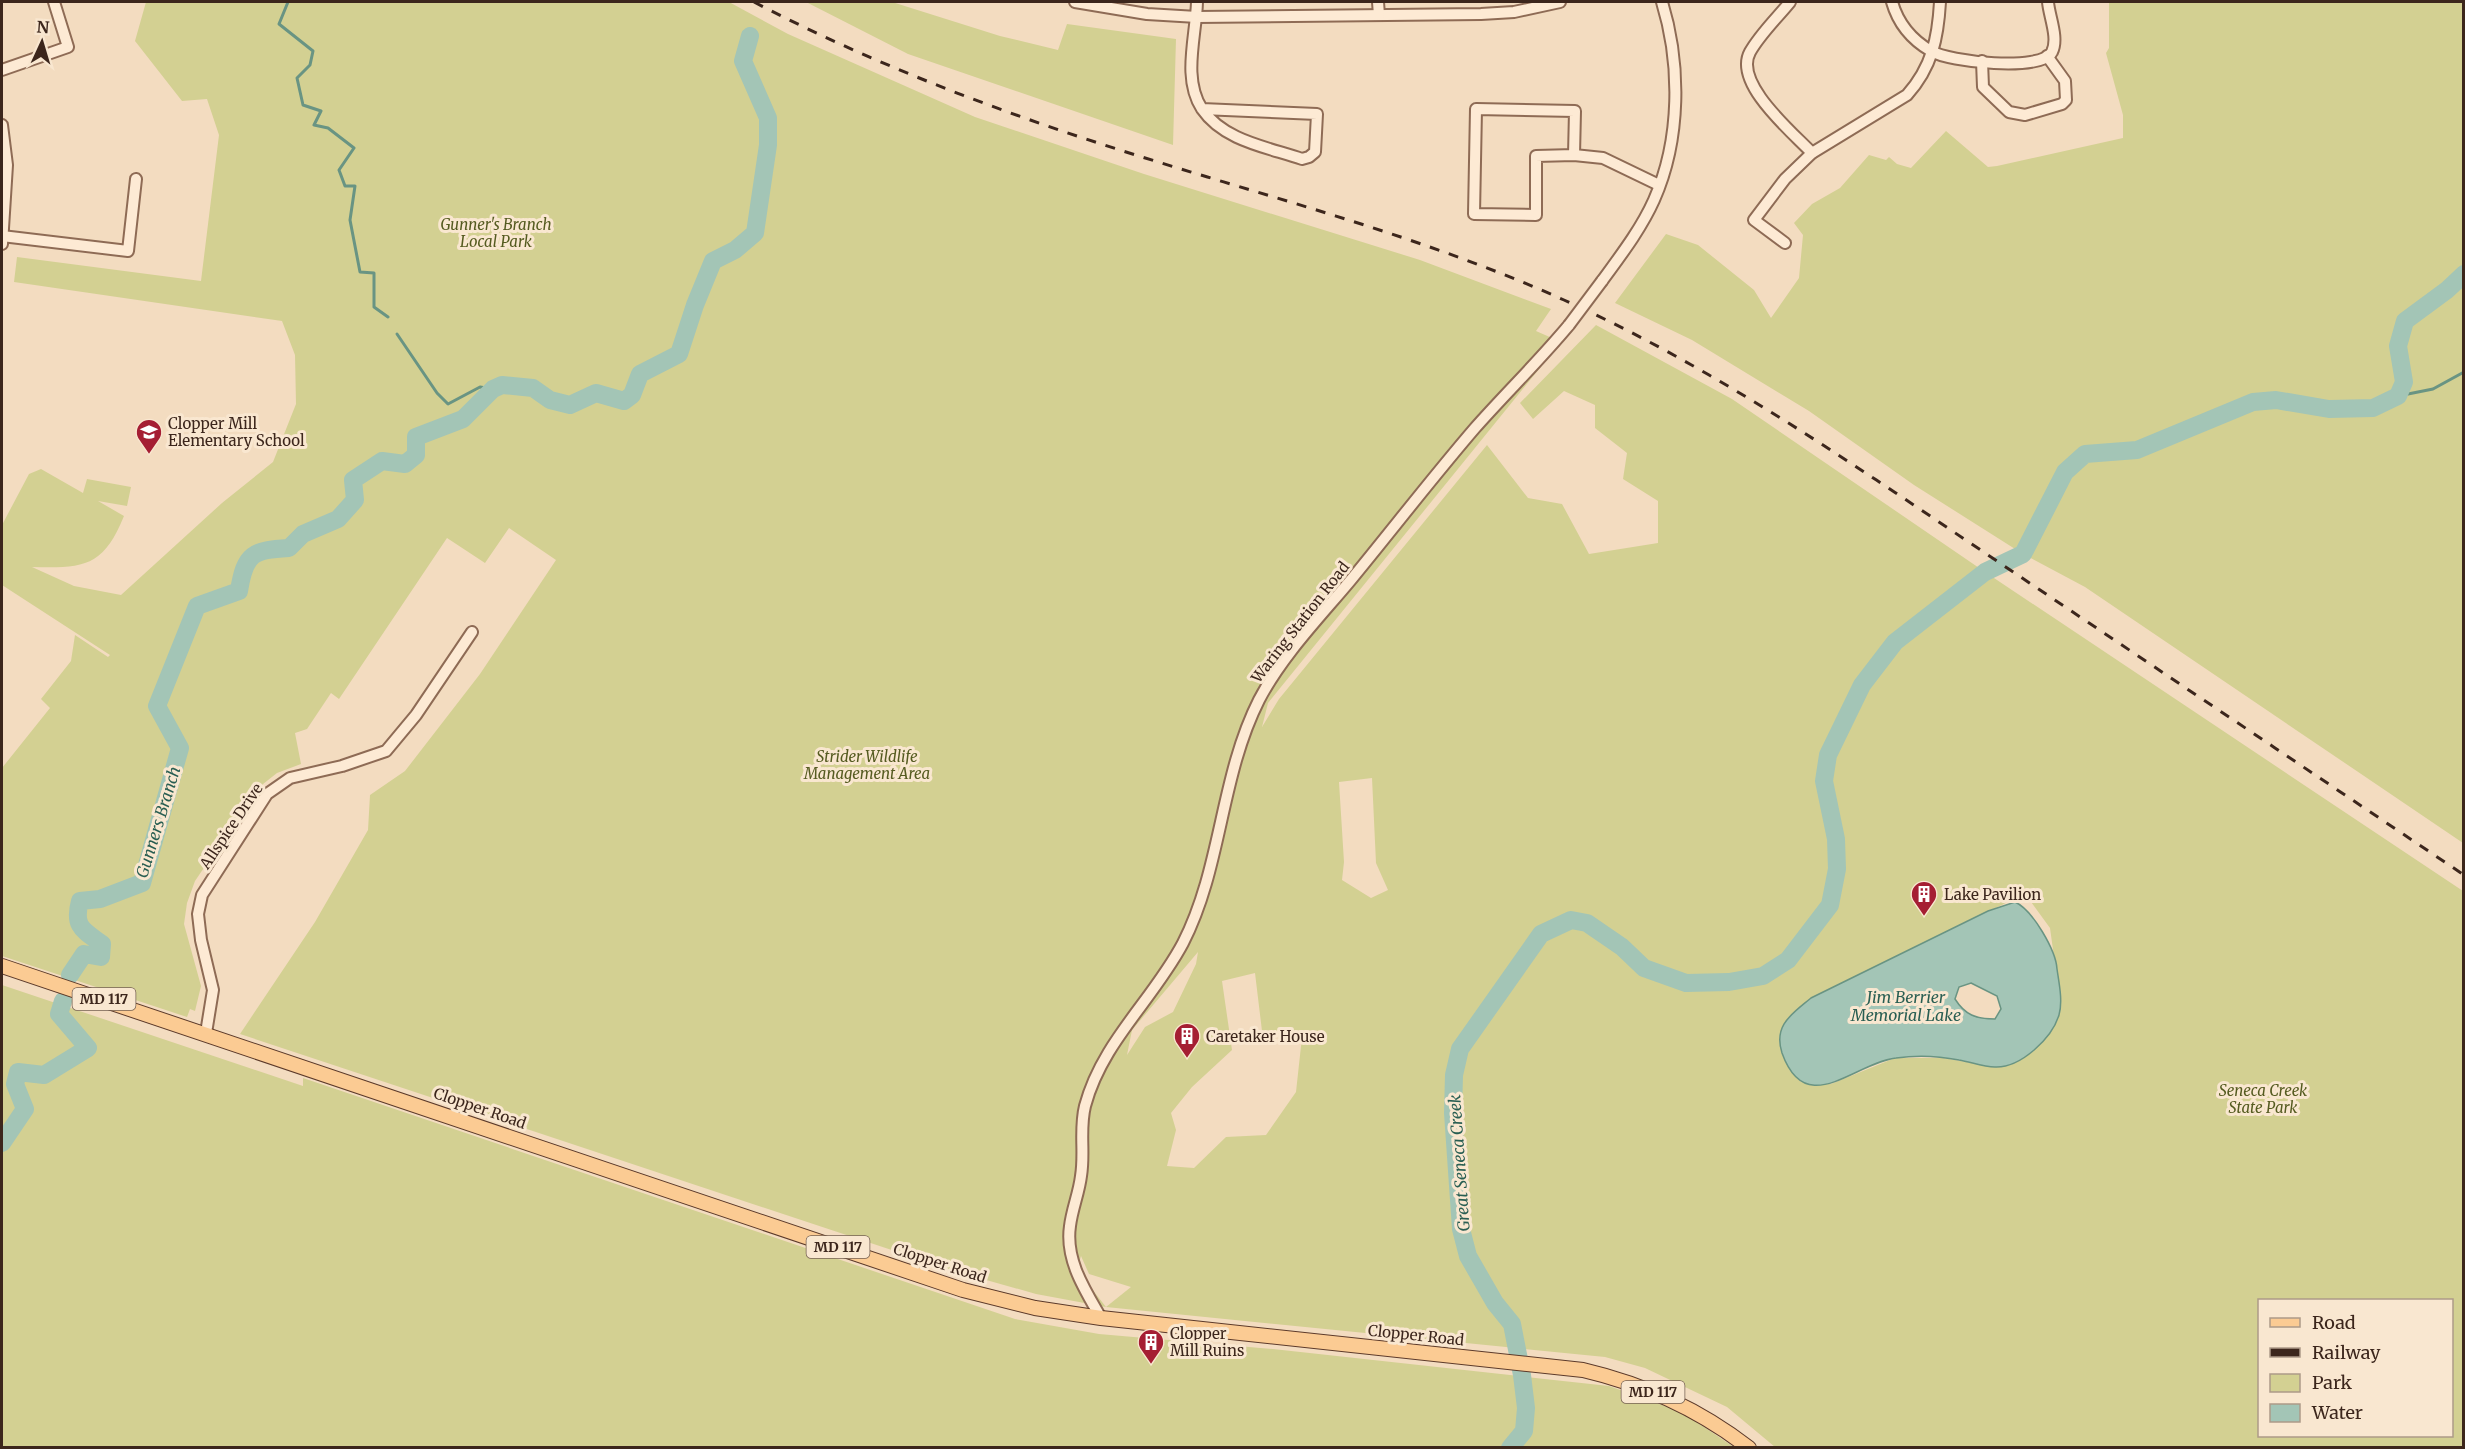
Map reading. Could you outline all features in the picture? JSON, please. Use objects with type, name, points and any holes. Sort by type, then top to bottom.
[{"type":"main road","name":"Clopper Road","points":[[2,966],[963,1290],[1035,1308],[1101,1318],[1545,1365],[1616,1377],[1649,1390],[1718,1424],[1749,1448]]},
{"type":"street","points":[[2,70],[68,47],[54,2]]},
{"type":"street","points":[[1075,2],[1147,14],[1197,17],[1514,12],[1560,2]]},
{"type":"street","points":[[1197,2],[1191,74],[1194,98],[1211,123],[1226,133],[1302,159],[1315,152],[1317,114],[1202,109]]},
{"type":"street","points":[[1378,2],[1378,15]]},
{"type":"street","name":"Waring Station Road","points":[[1101,1318],[1079,1279],[1071,1258],[1070,1228],[1081,1176],[1081,1134],[1085,1107],[1104,1059],[1118,1035],[1173,959],[1190,927],[1203,891],[1246,730],[1260,698],[1290,654],[1476,428],[1569,325],[1643,220],[1659,185],[1672,142],[1675,114],[1675,63],[1662,2]]},
{"type":"street","points":[[1790,2],[1750,53],[1747,64],[1749,78],[1764,102],[1812,153]]},
{"type":"street","points":[[1892,2],[1899,22],[1915,40],[1933,52],[1957,61],[2025,62],[2044,60],[2055,42],[2048,2]]},
{"type":"street","points":[[1785,243],[1755,220],[1785,179],[1812,153],[1907,95],[1916,85],[1938,39],[1940,2]]},
{"type":"street","points":[[1982,61],[1983,87],[1987,94],[2009,112],[2025,115],[2062,104],[2066,100],[2065,81],[2047,56]]},
{"type":"street","points":[[1574,155],[1575,111],[1476,109],[1474,214],[1536,216],[1536,156],[1574,155],[1603,158],[1659,185]]},
{"type":"street","points":[[2,126],[7,165],[3,192],[2,240],[128,251],[136,179]]},
{"type":"street","name":"Allspice Drive","points":[[206,1033],[213,990],[201,940],[198,914],[202,895],[267,794],[290,778],[342,766],[386,751],[416,715],[472,632]]},
{"type":"green space","points":[[146,2],[729,2],[788,34],[975,117],[1144,174],[1420,260],[1551,309],[1536,331],[1561,342],[1268,703],[1262,727],[1279,699],[1487,445],[1528,498],[1562,504],[1589,554],[1658,543],[1658,501],[1623,479],[1627,453],[1595,428],[1595,405],[1564,391],[1533,419],[1520,403],[1596,325],[1732,399],[1985,572],[2463,891],[2463,1447],[1775,1447],[1727,1407],[1645,1368],[1605,1357],[1106,1307],[1036,1294],[958,1272],[240,1034],[315,922],[368,830],[370,795],[405,771],[480,674],[556,560],[509,528],[485,563],[447,538],[339,699],[331,693],[307,729],[295,733],[301,764],[277,773],[258,788],[195,881],[187,903],[184,924],[201,986],[195,1011],[190,1009],[187,1017],[2,956],[2,768],[50,708],[41,699],[71,661],[75,635],[108,657],[110,655],[2,585],[2,525],[29,474],[41,469],[83,493],[87,479],[131,487],[127,506],[98,501],[124,516],[108,546],[99,555],[78,565],[32,567],[74,586],[121,595],[222,503],[273,462],[296,404],[295,355],[282,321],[14,282],[17,257],[201,281],[219,135],[207,99],[182,101],[135,41]],"holes":[[[1372,778],[1376,863],[1388,890],[1371,898],[1342,880],[1344,862],[1339,782]],[[2021,888],[2050,928],[2059,993],[2059,1014],[2048,1035],[2034,1048],[2010,1064],[1996,1067],[1943,1058],[1895,1058],[1831,1084],[1800,1082],[1961,924],[2004,904]],[[1198,952],[1196,964],[1173,1012],[1145,1027],[1127,1055],[1132,1030]],[[1255,973],[1262,1031],[1302,1037],[1296,1092],[1266,1135],[1226,1137],[1194,1168],[1167,1166],[1176,1130],[1171,1113],[1192,1087],[1232,1050],[1222,981]],[[1081,1256],[1089,1274],[1131,1287],[1106,1307],[1077,1270]]]},
{"type":"green space","points":[[806,2],[892,2],[1000,36],[1058,50],[1067,24],[1176,39],[1173,145],[908,54]]},
{"type":"green space","points":[[2109,2],[2463,2],[2463,843],[2085,587],[2023,554],[1914,485],[1809,411],[1692,340],[1615,303],[1666,234],[1698,245],[1754,290],[1771,318],[1799,278],[1803,235],[1794,223],[1812,204],[1840,188],[1869,155],[1886,160],[1889,157],[1897,164],[1911,168],[1946,131],[1988,167],[2123,138],[2123,115],[2106,53],[2109,48]]},
{"type":"green space","points":[[2,985],[303,1086],[303,1078],[1015,1319],[1099,1334],[1273,1349],[1609,1386],[1671,1408],[1734,1447],[2,1447]]},
{"type":"water","name":"Jim Berrier Memorial Lake","points":[[2015,902],[2022,906],[2036,922],[2056,961],[2061,998],[2059,1015],[2050,1033],[2034,1050],[2015,1063],[1995,1067],[1936,1057],[1896,1058],[1818,1085],[1804,1083],[1792,1073],[1782,1053],[1780,1035],[1791,1015],[1811,998],[1988,911]],"holes":[[[1971,983],[1997,996],[2001,1009],[1995,1019],[1972,1015],[1955,999],[1959,987]]]},
{"type":"waterway","points":[[288,2],[279,24],[313,51],[310,65],[297,78],[303,105],[321,111],[314,125],[328,128],[354,148],[339,170],[345,186],[355,186],[350,220],[360,272],[374,273],[374,307],[388,317]]},
{"type":"waterway","name":"Gunners Branch","points":[[70,975],[84,954],[101,957],[102,944],[85,931],[79,922],[80,901],[100,899],[142,883],[180,748],[157,706],[197,606],[239,591],[241,578],[248,561],[259,552],[289,548],[303,534],[338,519],[355,500],[353,480],[382,461],[405,464],[416,455],[416,437],[463,419],[493,389],[502,385],[533,388],[550,400],[570,405],[596,393],[624,401],[632,395],[640,374],[679,354],[713,261],[735,250],[755,233],[768,145],[768,118],[743,61],[750,36]]},
{"type":"waterway","name":"Great Seneca Creek","points":[[1510,1448],[1524,1431],[1526,1408],[1522,1375],[1512,1324],[1495,1303],[1468,1256],[1461,1229],[1453,1113],[1454,1075],[1460,1049],[1541,934],[1571,920],[1587,923],[1622,947],[1644,968],[1686,983],[1729,982],[1763,976],[1788,960],[1830,905],[1837,869],[1836,839],[1824,781],[1828,755],[1862,685],[1895,642],[1985,572],[2023,554],[2065,472],[2085,454],[2137,450],[2253,402],[2276,400],[2329,409],[2373,408],[2398,396],[2404,382],[2398,346],[2405,321],[2447,290],[2464,274]]},
{"type":"waterway","points":[[397,334],[437,393],[448,404],[480,387],[493,389]]},
{"type":"waterway","points":[[2398,396],[2433,389],[2464,372]]},
{"type":"waterway","name":"Gunners Branch","points":[[2,1143],[25,1109],[15,1084],[18,1072],[44,1075],[88,1048],[59,1014],[63,1001]]},
{"type":"railway","points":[[754,2],[843,45],[982,102],[1123,151],[1346,219],[1456,256],[1564,300],[1620,327],[1675,356],[1781,418],[1937,520],[2464,875]]},
{"type":"place","name":"Clopper Mill Elementary School","points":[[149,455]]},
{"type":"place","name":"Lake Pavilion","points":[[1924,917]]},
{"type":"place","name":"Caretaker House","points":[[1187,1059]]},
{"type":"place","name":"Clopper Mill Ruins","points":[[1151,1365]]},
{"type":"park label","name":"Gunner's Branch Local Park","points":[[496,232]]},
{"type":"park label","name":"Strider Wildlife Management Area","points":[[867,764]]},
{"type":"park label","name":"Seneca Creek State Park","points":[[2263,1098]]}]
